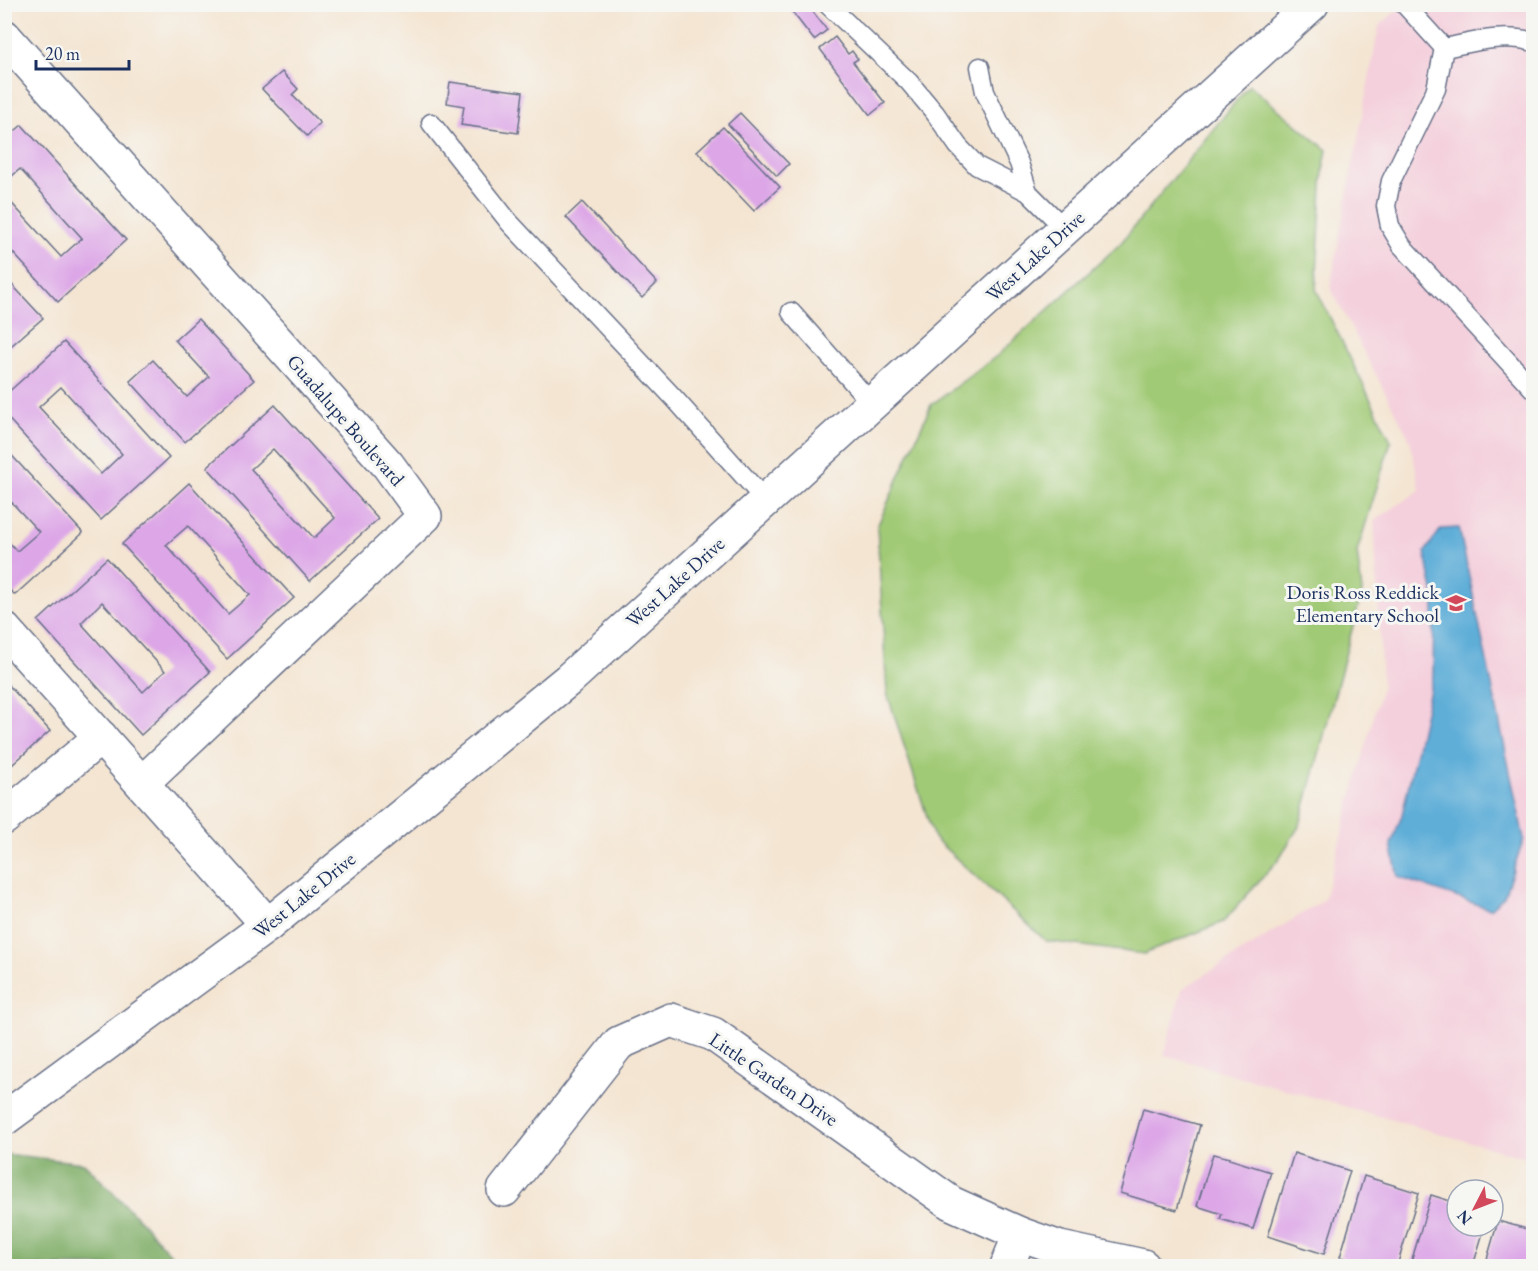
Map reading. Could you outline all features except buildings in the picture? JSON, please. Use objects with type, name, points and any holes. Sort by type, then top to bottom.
[{"type":"street","name":"West Lake Drive","points":[[4,1119],[268,925],[568,680],[1312,4]]},
{"type":"street","name":"Guadalupe Boulevard","points":[[4,36],[388,465],[425,516],[142,783]]},
{"type":"street","points":[[4,629],[268,925]]},
{"type":"street","points":[[4,818],[101,737]]},
{"type":"street","name":"Little Garden Drive","points":[[504,1190],[619,1043],[670,1020],[713,1034],[951,1203],[1020,1234],[1060,1248],[1143,1266]]},
{"type":"street","points":[[1007,1266],[1020,1234]]},
{"type":"lane","points":[[827,4],[909,82],[935,113],[958,147],[977,166],[1028,192],[1065,229]]},
{"type":"lane","points":[[1404,4],[1444,48]]},
{"type":"lane","points":[[1444,48],[1495,38],[1523,39],[1533,42]]},
{"type":"lane","points":[[1444,48],[1436,89],[1391,181],[1386,206],[1390,226],[1402,246],[1533,390]]},
{"type":"lane","points":[[981,68],[985,92],[1019,163],[1028,192]]},
{"type":"lane","points":[[431,123],[509,222],[674,398],[765,500]]},
{"type":"lane","points":[[791,312],[872,404]]},
{"type":"shaded area","name":"Doris Ross Reddick Elementary School","points":[[1403,5],[1533,5],[1533,1160],[1164,1055],[1182,989],[1324,900],[1382,685],[1374,521],[1420,490],[1410,440],[1330,287],[1379,26]]},
{"type":"green space","points":[[1249,85],[1327,150],[1323,170],[1316,289],[1391,441],[1357,552],[1362,592],[1300,825],[1278,860],[1223,922],[1144,954],[1046,941],[934,838],[887,693],[877,527],[931,405],[998,355],[1120,244]]},
{"type":"green space","points":[[5,1154],[84,1163],[143,1223],[181,1266],[5,1266]]},
{"type":"water","points":[[1459,528],[1524,839],[1504,896],[1490,909],[1398,877],[1391,844],[1402,815],[1433,676],[1434,595],[1425,552],[1441,529]]},
{"type":"place","name":"Doris Ross Reddick Elementary School","points":[[1456,603]]}]
